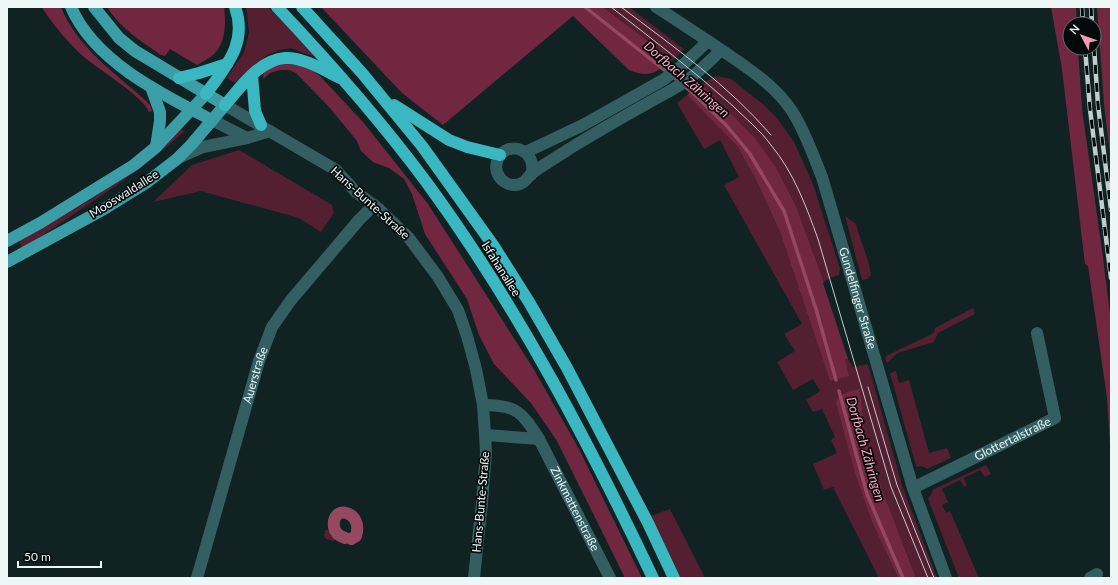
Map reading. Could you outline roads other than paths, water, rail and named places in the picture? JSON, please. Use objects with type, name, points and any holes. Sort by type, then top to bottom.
[{"type":"highway","points":[[206,94],[227,64],[238,41],[240,29],[235,7]]},
{"type":"highway","name":"Isfahanallee","points":[[277,7],[344,80],[395,141],[460,229],[490,276],[568,408],[653,578]]},
{"type":"highway","name":"Isfahanallee","points":[[302,7],[385,99],[455,190],[493,245],[529,302],[567,368],[648,523],[674,578]]},
{"type":"highway","points":[[225,105],[252,75],[268,63],[286,58],[311,64],[344,80]]},
{"type":"highway","points":[[179,78],[227,64]]},
{"type":"highway","points":[[252,75],[255,111],[265,128]]},
{"type":"highway","points":[[385,99],[449,140],[467,147],[500,155]]},
{"type":"main road","points":[[70,7],[84,30],[104,52],[123,68],[151,87],[212,120]]},
{"type":"main road","name":"Hans-Bunte-Straße","points":[[94,7],[119,38],[135,51],[225,105]]},
{"type":"main road","points":[[151,87],[160,112],[156,147]]},
{"type":"main road","name":"Mooswaldallee","points":[[7,241],[120,175],[156,147],[206,94]]},
{"type":"main road","name":"Mooswaldallee","points":[[7,262],[116,202],[146,183],[177,159],[225,105]]},
{"type":"street","name":"Gundelfinger Straße","points":[[656,7],[759,76],[792,110],[803,130],[822,177],[913,488],[946,578]]},
{"type":"street","points":[[526,152],[583,125],[663,80],[678,69],[708,41]]},
{"type":"street","points":[[530,175],[597,131],[690,79],[721,50]]},
{"type":"street","name":"Hans-Bunte-Straße","points":[[225,105],[336,170],[356,192],[374,205],[409,238],[438,277],[458,310],[476,369],[483,405],[485,435],[486,453],[474,578]]},
{"type":"street","points":[[212,120],[247,138]]},
{"type":"street","points":[[177,159],[203,147],[247,138],[265,128]]},
{"type":"street","points":[[515,148],[526,152],[531,160],[532,170],[530,175],[526,181],[519,184],[512,185],[506,183],[497,173],[497,160],[500,155],[510,149],[515,148]]},
{"type":"street","name":"Auerstraße","points":[[197,578],[259,361],[272,327],[291,300],[359,220],[374,205]]},
{"type":"street","name":"Glottertalstraße","points":[[913,488],[1055,418],[1037,333]]},
{"type":"street","name":"Zinkmattenstraße","points":[[483,405],[507,406],[518,412],[528,422],[539,439],[610,578]]},
{"type":"street","points":[[485,435],[539,439]]},
{"type":"waterway","name":"Dorfbach Zähringen","points":[[585,7],[668,73]]},
{"type":"waterway","name":"Dorfbach Zähringen","points":[[673,77],[695,95],[727,126],[750,154],[784,211],[816,309],[836,380]]},
{"type":"waterway","name":"Dorfbach Zähringen","points":[[839,391],[867,494],[903,578]]},
{"type":"waterway","points":[[345,538],[338,534],[334,527],[334,519],[337,515],[342,513],[347,513],[356,521],[356,536],[351,539]]},
{"type":"tram line","points":[[611,7],[688,68],[758,129],[779,156],[793,178],[818,239],[891,487],[928,578]]},
{"type":"tram line","points":[[621,7],[719,83],[771,135]]},
{"type":"tram line","points":[[868,387],[897,485],[934,578]]},
{"type":"railway","points":[[1082,7],[1083,16]]},
{"type":"railway","points":[[1091,7],[1092,16]]},
{"type":"railway","points":[[1086,56],[1090,109],[1111,278]]},
{"type":"railway","points":[[1095,56],[1098,105],[1111,210]]}]
